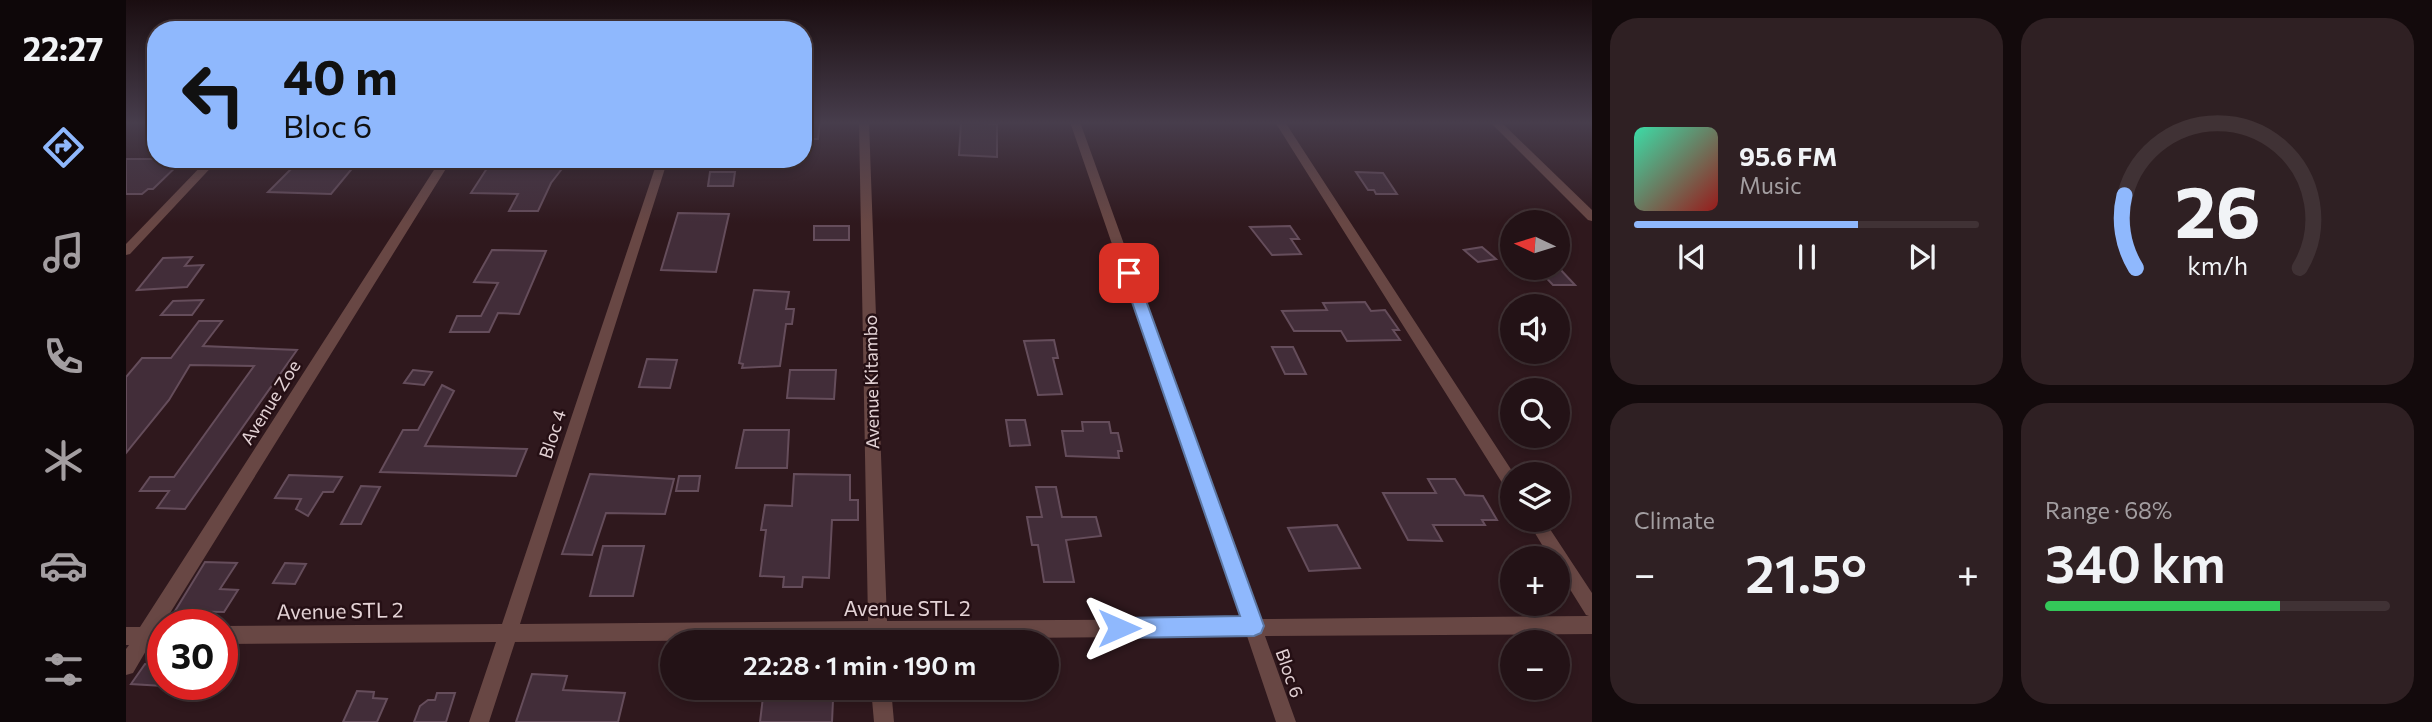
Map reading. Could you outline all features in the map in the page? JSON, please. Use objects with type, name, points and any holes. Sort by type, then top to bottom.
[{"type":"street","name":"Avenue Kitambo","points":[[865,156],[878,630]]},
{"type":"street","name":"Bloc 6","points":[[1087,156],[1286,722]]},
{"type":"street","points":[[1302,156],[1500,465]]},
{"type":"street","points":[[1529,156],[1592,217]]},
{"type":"street","points":[[126,251],[205,168]]},
{"type":"street","name":"Avenue Zoe","points":[[170,609],[441,168]]},
{"type":"street","name":"Bloc 4","points":[[479,722],[660,168]]},
{"type":"street","points":[[1543,532],[1592,609]]},
{"type":"street","name":"Avenue STL 2","points":[[1059,631],[1254,626],[1592,625]]},
{"type":"street","name":"Avenue STL 2","points":[[238,635],[507,631],[660,633]]},
{"type":"street","points":[[126,636],[147,635]]},
{"type":"street","name":"Avenue Zoe","points":[[126,666],[147,643]]},
{"type":"street","points":[[882,700],[884,722]]},
{"type":"building","points":[[126,159],[147,159],[147,168],[175,168],[153,189],[142,194],[126,194]]},
{"type":"building","points":[[292,168],[353,168],[331,194],[268,192]]},
{"type":"building","points":[[487,168],[563,168],[551,183],[538,211],[509,211],[518,194],[471,193]]},
{"type":"building","points":[[710,172],[735,172],[733,186],[708,186]]},
{"type":"building","points":[[1356,172],[1383,173],[1397,194],[1376,194],[1374,190],[1368,190]]},
{"type":"building","points":[[678,213],[729,214],[716,272],[661,270]]},
{"type":"building","points":[[814,226],[849,226],[849,240],[814,240]]},
{"type":"building","points":[[1290,226],[1299,239],[1291,239],[1301,254],[1272,255],[1250,227]]},
{"type":"building","points":[[1482,247],[1496,259],[1478,262],[1464,250]]},
{"type":"building","points":[[492,250],[546,251],[519,314],[498,313],[489,332],[450,332],[457,316],[481,316],[498,283],[474,282]]},
{"type":"building","points":[[192,257],[185,266],[203,265],[187,287],[137,290],[163,258]]},
{"type":"building","points":[[1548,280],[1570,280],[1575,285],[1553,285]]},
{"type":"building","points":[[754,290],[789,292],[786,309],[794,309],[792,324],[786,324],[780,366],[742,368],[743,364],[739,363]]},
{"type":"building","points":[[203,300],[192,315],[161,315],[173,301]]},
{"type":"building","points":[[1365,302],[1371,311],[1385,310],[1399,330],[1393,330],[1400,340],[1347,341],[1341,331],[1294,331],[1282,311],[1327,310],[1323,303]]},
{"type":"building","points":[[199,321],[222,321],[203,346],[297,350],[185,509],[157,508],[169,491],[140,491],[150,477],[174,477],[254,366],[190,365],[169,400],[126,453],[126,377],[142,358],[171,358]]},
{"type":"building","points":[[1054,340],[1058,358],[1053,358],[1062,394],[1038,395],[1024,341]]},
{"type":"building","points":[[1272,347],[1293,347],[1306,374],[1285,374]]},
{"type":"building","points":[[647,359],[677,360],[670,388],[639,387]]},
{"type":"building","points":[[413,370],[432,372],[424,385],[404,383]]},
{"type":"building","points":[[790,370],[836,370],[834,399],[787,398]]},
{"type":"building","points":[[442,385],[454,391],[425,446],[527,449],[516,476],[380,472],[403,430],[418,430]]},
{"type":"building","points":[[1006,420],[1025,420],[1030,445],[1010,446]]},
{"type":"building","points":[[1082,422],[1109,422],[1111,433],[1118,433],[1122,451],[1118,451],[1119,458],[1066,456],[1062,431],[1083,431]]},
{"type":"building","points":[[744,430],[789,430],[787,468],[736,468]]},
{"type":"building","points":[[590,474],[674,479],[665,514],[606,513],[592,555],[562,554]]},
{"type":"building","points":[[794,474],[850,475],[850,500],[858,500],[858,520],[832,520],[829,578],[803,577],[802,587],[783,587],[784,577],[760,576],[766,530],[761,530],[765,505],[792,506]]},
{"type":"building","points":[[289,475],[342,477],[333,492],[323,492],[308,516],[296,509],[301,499],[275,498]]},
{"type":"building","points":[[679,476],[700,476],[698,491],[676,491]]},
{"type":"building","points":[[1428,479],[1455,479],[1465,495],[1483,496],[1497,520],[1482,520],[1485,525],[1433,525],[1442,541],[1408,540],[1383,493],[1436,493]]},
{"type":"building","points":[[361,486],[380,487],[361,524],[341,524]]},
{"type":"building","points":[[1036,487],[1056,487],[1062,517],[1096,517],[1101,536],[1066,540],[1074,582],[1044,582],[1038,545],[1032,545],[1027,517],[1042,517]]},
{"type":"building","points":[[1337,525],[1360,568],[1309,571],[1288,528]]},
{"type":"building","points":[[603,546],[644,546],[633,596],[590,596]]},
{"type":"building","points":[[205,562],[237,563],[220,589],[238,590],[226,609],[176,609]]},
{"type":"building","points":[[285,563],[306,564],[295,584],[273,583]]},
{"type":"building","points":[[145,664],[147,664],[147,685],[131,684]]},
{"type":"building","points":[[532,674],[567,676],[563,690],[625,693],[618,722],[516,722]]},
{"type":"building","points":[[357,691],[374,692],[373,698],[387,699],[377,722],[343,722]]},
{"type":"building","points":[[437,693],[455,693],[446,722],[414,722],[420,706],[428,700],[435,700]]},
{"type":"building","points":[[763,700],[833,700],[832,722],[760,722]]},
{"type":"route","points":[[1119,628],[1254,626],[1129,273]]}]
